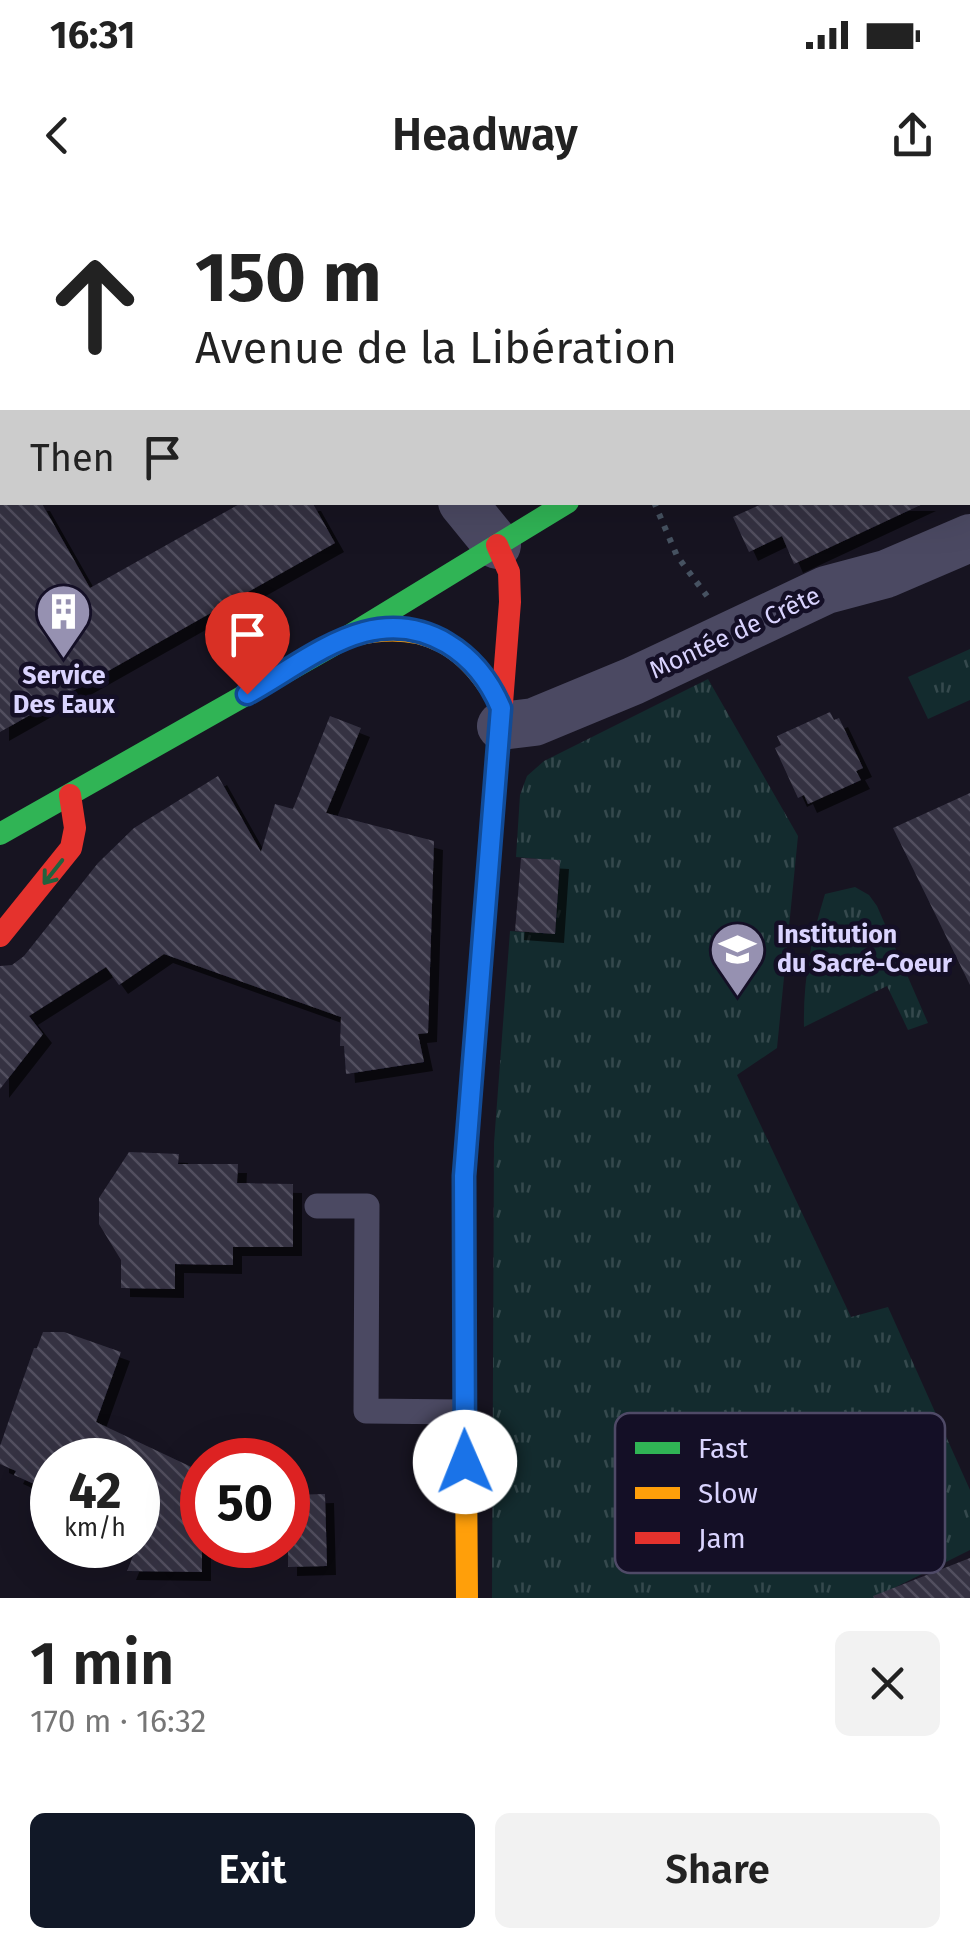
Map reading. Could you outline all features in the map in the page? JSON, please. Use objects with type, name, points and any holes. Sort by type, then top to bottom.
[{"type":"main road","points":[[0,834],[339,642],[563,505]]},
{"type":"main road","points":[[467,1598],[465,1159],[511,586],[497,545]]},
{"type":"main road","points":[[339,642],[380,630],[408,630],[435,637],[471,660],[489,682],[501,717]]},
{"type":"main road","points":[[0,936],[71,848],[75,828],[70,795]]},
{"type":"street","points":[[464,505],[497,545]]},
{"type":"street","name":"Montée de Crête","points":[[501,717],[534,722],[633,681],[826,590],[886,574],[970,538]]},
{"type":"lane","points":[[317,1206],[367,1206],[366,1410],[464,1412]]},
{"type":"path","points":[[655,505],[684,569],[735,632]]},
{"type":"green space","points":[[970,649],[970,700],[928,719],[908,677]]},
{"type":"green space","points":[[708,679],[798,836],[777,1048],[737,1075],[851,1317],[888,1307],[935,1413],[615,1413],[615,1573],[924,1573],[874,1598],[492,1598],[494,1143],[510,931],[555,934],[560,861],[516,857],[520,795],[527,776],[544,761]]},
{"type":"green space","points":[[855,887],[869,895],[877,906],[928,1023],[908,1030],[887,986],[804,1027],[809,960],[825,894]]},
{"type":"green space","points":[[945,1434],[970,1490],[970,1550],[945,1562]]},
{"type":"building","name":"Service Des Eaux","points":[[0,505],[43,505],[90,588],[238,505],[314,505],[335,543],[0,732]]},
{"type":"building","points":[[759,505],[921,505],[794,564],[782,536],[749,552],[733,517]]},
{"type":"building","points":[[830,712],[834,720],[839,718],[863,768],[856,771],[861,780],[808,804],[804,795],[798,798],[775,748],[781,745],[777,736]]},
{"type":"building","points":[[330,716],[361,728],[326,813],[434,841],[428,1033],[418,1034],[424,1062],[346,1074],[344,1046],[340,1046],[341,1017],[164,954],[119,985],[106,967],[29,1016],[43,1034],[0,1089],[0,966],[12,965],[24,956],[98,863],[134,828],[218,776],[261,852],[275,804],[293,809]]},
{"type":"building","points":[[970,793],[970,985],[893,828]]},
{"type":"building","points":[[521,858],[560,860],[555,934],[515,931]]},
{"type":"building","points":[[129,1152],[179,1154],[178,1164],[238,1164],[237,1183],[293,1184],[293,1247],[233,1247],[233,1265],[175,1264],[175,1289],[121,1288],[121,1260],[99,1224],[99,1198]]},
{"type":"building","points":[[43,1332],[64,1332],[121,1352],[96,1422],[130,1438],[30,1438],[30,1482],[0,1464],[0,1446]]},
{"type":"building","points":[[160,1452],[180,1462],[180,1568],[202,1568],[202,1572],[127,1571],[160,1568]]},
{"type":"building","points":[[310,1494],[325,1494],[327,1566],[310,1566]]},
{"type":"building","points":[[970,1558],[970,1598],[873,1596],[932,1573],[945,1573],[945,1568]]},
{"type":"traffic: fast","points":[[0,834],[339,642],[563,505]]},
{"type":"traffic: slow","points":[[356,635],[403,631],[442,642],[475,668],[501,707]]},
{"type":"traffic: slow","points":[[467,1598],[464,1176],[484,931]]},
{"type":"traffic: jam","points":[[484,931],[510,602],[509,572],[497,545]]},
{"type":"traffic: jam","points":[[0,936],[71,848],[75,828],[70,795]]},
{"type":"place","name":"Service Des Eaux","points":[[64,660]]},
{"type":"place","name":"Institution du Sacré-Coeur","points":[[738,998]]},
{"type":"route","points":[[247,694],[339,642],[366,632],[394,629],[422,632],[460,651],[489,682],[501,708],[464,1176],[465,1462]]}]
